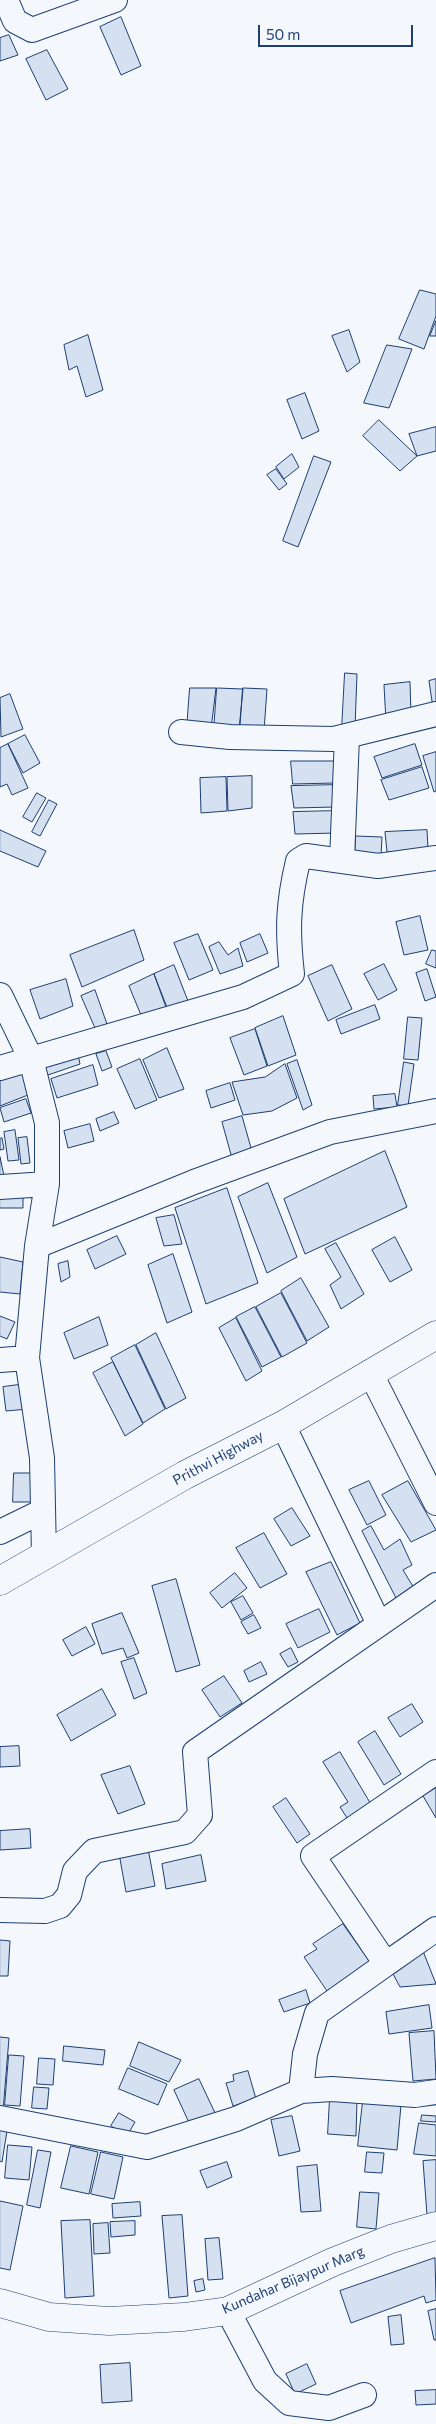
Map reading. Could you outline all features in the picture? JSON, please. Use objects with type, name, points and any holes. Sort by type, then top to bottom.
[{"type":"main road","name":"Prithvi Highway","points":[[0,1581],[185,1475],[283,1425],[436,1334]]},
{"type":"main road","name":"Kundahar Bijaypur Marg","points":[[0,2303],[49,2317],[109,2321],[184,2317],[228,2311],[332,2262],[391,2239],[436,2226]]},
{"type":"street","points":[[6,0],[15,21],[32,30],[115,0]]},
{"type":"street","points":[[181,732],[230,737],[347,737],[436,714]]},
{"type":"street","points":[[342,860],[347,737]]},
{"type":"street","points":[[0,1068],[243,997],[292,974],[287,934],[291,889],[298,861],[306,856],[378,866],[436,858]]},
{"type":"street","points":[[0,995],[31,1059],[47,1123],[47,1184],[37,1246],[26,1358],[42,1458],[44,1556]]},
{"type":"street","points":[[37,1246],[194,1182],[330,1132],[436,1111]]},
{"type":"street","points":[[0,1187],[47,1184]]},
{"type":"street","points":[[0,1360],[26,1358]]},
{"type":"street","points":[[370,1372],[436,1502]]},
{"type":"street","points":[[283,1425],[379,1624]]},
{"type":"street","points":[[0,1532],[43,1511]]},
{"type":"street","points":[[0,1910],[45,1911],[60,1906],[69,1895],[75,1871],[94,1851],[185,1832],[200,1815],[195,1752],[436,1585]]},
{"type":"street","points":[[386,1964],[313,1856],[436,1772]]},
{"type":"street","points":[[301,2091],[305,2054],[317,2013],[436,1929]]},
{"type":"street","points":[[0,2118],[148,2147],[236,2119],[301,2091],[332,2089],[415,2095],[436,2092]]},
{"type":"street","points":[[228,2311],[265,2381],[289,2402],[328,2408],[364,2395]]},
{"type":"building","points":[[121,17],[141,66],[121,75],[100,27]]},
{"type":"building","points":[[9,35],[18,55],[0,61],[0,38]]},
{"type":"building","points":[[47,50],[68,89],[46,100],[26,59]]},
{"type":"building","points":[[420,290],[436,294],[436,316],[424,349],[399,339]]},
{"type":"building","points":[[436,321],[436,336],[430,336]]},
{"type":"building","points":[[349,330],[360,362],[347,372],[332,336]]},
{"type":"building","points":[[88,335],[103,390],[86,397],[77,366],[69,370],[64,345]]},
{"type":"building","points":[[387,345],[412,349],[389,408],[364,403]]},
{"type":"building","points":[[305,393],[319,431],[302,439],[287,400]]},
{"type":"building","points":[[379,420],[417,456],[400,471],[363,436]]},
{"type":"building","points":[[436,427],[436,451],[417,456],[409,434]]},
{"type":"building","points":[[292,454],[299,467],[284,479],[276,467]]},
{"type":"building","points":[[314,456],[331,462],[298,547],[283,541]]},
{"type":"building","points":[[276,469],[287,484],[279,490],[267,475]]},
{"type":"building","points":[[345,673],[357,674],[355,728],[342,728]]},
{"type":"building","points":[[436,679],[436,707],[433,708],[429,681]]},
{"type":"building","points":[[410,682],[411,715],[386,722],[384,685]]},
{"type":"building","points":[[190,688],[216,688],[211,729],[187,728]]},
{"type":"building","points":[[217,688],[243,689],[239,730],[214,730]]},
{"type":"building","points":[[243,688],[267,689],[264,731],[240,731]]},
{"type":"building","points":[[10,694],[23,729],[1,737],[0,698]]},
{"type":"building","points":[[25,735],[40,763],[23,773],[8,744]]},
{"type":"building","points":[[8,744],[28,788],[12,795],[7,784],[0,787],[0,748]]},
{"type":"building","points":[[415,744],[422,765],[382,778],[374,757]]},
{"type":"building","points":[[436,752],[436,791],[434,792],[423,756]]},
{"type":"building","points":[[291,761],[334,761],[335,783],[293,784]]},
{"type":"building","points":[[422,767],[429,788],[389,800],[381,780]]},
{"type":"building","points":[[252,776],[252,808],[228,811],[227,777]]},
{"type":"building","points":[[226,777],[227,811],[201,813],[200,778]]},
{"type":"building","points":[[335,785],[335,807],[294,808],[291,786]]},
{"type":"building","points":[[37,793],[46,798],[32,822],[23,817]]},
{"type":"building","points":[[49,800],[57,804],[40,836],[32,832]]},
{"type":"building","points":[[336,811],[337,833],[295,834],[293,812]]},
{"type":"building","points":[[0,830],[46,851],[38,867],[0,851]]},
{"type":"building","points":[[427,830],[428,849],[387,852],[385,832]]},
{"type":"building","points":[[356,836],[382,837],[381,856],[355,855]]},
{"type":"building","points":[[420,916],[428,950],[404,955],[396,922]]},
{"type":"building","points":[[134,930],[144,960],[82,987],[70,955]]},
{"type":"building","points":[[198,934],[213,970],[189,980],[174,943]]},
{"type":"building","points":[[260,934],[268,953],[247,962],[240,943]]},
{"type":"building","points":[[219,942],[228,955],[238,948],[243,966],[220,974],[209,947]]},
{"type":"building","points":[[432,950],[436,951],[436,968],[426,964]]},
{"type":"building","points":[[384,964],[397,990],[378,1000],[364,974]]},
{"type":"building","points":[[174,965],[188,1001],[168,1010],[154,974]]},
{"type":"building","points":[[332,965],[352,1009],[328,1021],[308,976]]},
{"type":"building","points":[[427,969],[436,997],[425,1001],[416,973]]},
{"type":"building","points":[[154,974],[167,1010],[143,1020],[129,986]]},
{"type":"building","points":[[66,979],[73,1006],[40,1019],[30,990]]},
{"type":"building","points":[[95,990],[107,1024],[95,1028],[81,996]]},
{"type":"building","points":[[375,1005],[380,1019],[341,1034],[336,1020]]},
{"type":"building","points":[[283,1016],[296,1055],[268,1066],[255,1028]]},
{"type":"building","points":[[408,1017],[422,1018],[418,1060],[404,1059]]},
{"type":"building","points":[[255,1029],[267,1066],[244,1075],[230,1038]]},
{"type":"building","points":[[167,1048],[184,1089],[159,1098],[143,1060]]},
{"type":"building","points":[[77,1049],[80,1064],[45,1076],[42,1060]]},
{"type":"building","points":[[106,1051],[112,1067],[102,1071],[96,1054]]},
{"type":"building","points":[[140,1059],[157,1100],[135,1109],[117,1069]]},
{"type":"building","points":[[297,1060],[312,1105],[303,1110],[287,1064]]},
{"type":"building","points":[[404,1062],[414,1064],[408,1106],[398,1105]]},
{"type":"building","points":[[285,1064],[297,1098],[272,1111],[243,1115],[232,1082],[265,1077]]},
{"type":"building","points":[[93,1065],[98,1085],[57,1098],[51,1079]]},
{"type":"building","points":[[25,1071],[33,1093],[0,1106],[0,1080]]},
{"type":"building","points":[[230,1083],[235,1100],[211,1108],[206,1091]]},
{"type":"building","points":[[395,1094],[397,1107],[374,1109],[373,1096]]},
{"type":"building","points":[[26,1099],[31,1113],[4,1122],[0,1108]]},
{"type":"building","points":[[114,1112],[119,1123],[100,1131],[96,1119]]},
{"type":"building","points":[[242,1116],[253,1155],[233,1162],[222,1122]]},
{"type":"building","points":[[90,1124],[94,1141],[68,1148],[64,1131]]},
{"type":"building","points":[[15,1130],[19,1160],[8,1161],[4,1132]]},
{"type":"building","points":[[27,1137],[30,1163],[21,1164],[18,1138]]},
{"type":"building","points":[[2,1138],[4,1149],[0,1150],[0,1139]]},
{"type":"building","points":[[385,1151],[407,1207],[305,1254],[284,1199]]},
{"type":"building","points":[[0,1157],[4,1176],[0,1176]]},
{"type":"building","points":[[268,1183],[297,1257],[267,1273],[238,1197]]},
{"type":"building","points":[[227,1188],[258,1283],[206,1304],[175,1208]]},
{"type":"building","points":[[0,1193],[23,1193],[23,1208],[0,1208]]},
{"type":"building","points":[[174,1215],[182,1244],[164,1246],[156,1218]]},
{"type":"building","points":[[117,1236],[126,1254],[95,1269],[87,1250]]},
{"type":"building","points":[[395,1237],[412,1270],[390,1282],[372,1250]]},
{"type":"building","points":[[336,1243],[364,1294],[341,1309],[330,1285],[341,1277],[325,1249]]},
{"type":"building","points":[[173,1254],[192,1312],[167,1323],[148,1265]]},
{"type":"building","points":[[0,1257],[23,1262],[20,1294],[0,1292]]},
{"type":"building","points":[[68,1261],[70,1277],[61,1282],[58,1264]]},
{"type":"building","points":[[301,1278],[329,1327],[307,1341],[281,1291]]},
{"type":"building","points":[[281,1293],[307,1343],[282,1357],[256,1307]]},
{"type":"building","points":[[255,1307],[281,1357],[262,1367],[236,1317]]},
{"type":"building","points":[[0,1316],[15,1322],[7,1339],[0,1336]]},
{"type":"building","points":[[99,1317],[108,1345],[74,1359],[64,1333]]},
{"type":"building","points":[[236,1318],[262,1371],[246,1381],[219,1328]]},
{"type":"building","points":[[156,1333],[186,1398],[166,1409],[136,1345]]},
{"type":"building","points":[[135,1345],[165,1409],[143,1423],[111,1358]]},
{"type":"building","points":[[113,1362],[143,1424],[125,1436],[93,1373]]},
{"type":"building","points":[[26,1384],[28,1409],[6,1411],[3,1387]]},
{"type":"building","points":[[14,1473],[34,1473],[33,1502],[13,1502]]},
{"type":"building","points":[[369,1481],[386,1515],[367,1525],[349,1490]]},
{"type":"building","points":[[408,1481],[436,1530],[411,1542],[382,1495]]},
{"type":"building","points":[[292,1508],[310,1536],[291,1546],[274,1519]]},
{"type":"building","points":[[371,1526],[384,1550],[400,1539],[412,1565],[403,1570],[417,1593],[399,1604],[362,1531]]},
{"type":"building","points":[[264,1533],[287,1574],[260,1588],[236,1548]]},
{"type":"building","points":[[331,1562],[360,1623],[337,1635],[306,1572]]},
{"type":"building","points":[[235,1573],[247,1588],[222,1608],[210,1593]]},
{"type":"building","points":[[176,1579],[200,1665],[176,1672],[152,1586]]},
{"type":"building","points":[[243,1596],[253,1613],[241,1620],[231,1602]]},
{"type":"building","points":[[319,1609],[330,1632],[298,1648],[286,1624]]},
{"type":"building","points":[[122,1613],[139,1653],[127,1658],[123,1648],[102,1654],[92,1624]]},
{"type":"building","points":[[254,1615],[261,1628],[248,1634],[241,1622]]},
{"type":"building","points":[[86,1627],[95,1644],[72,1656],[63,1640]]},
{"type":"building","points":[[291,1648],[298,1662],[288,1667],[280,1654]]},
{"type":"building","points":[[134,1658],[147,1693],[134,1699],[121,1662]]},
{"type":"building","points":[[261,1662],[267,1674],[249,1682],[244,1671]]},
{"type":"building","points":[[224,1676],[242,1703],[220,1717],[202,1690]]},
{"type":"building","points":[[102,1689],[116,1715],[71,1741],[57,1715]]},
{"type":"building","points":[[412,1704],[423,1722],[400,1737],[388,1718]]},
{"type":"building","points":[[375,1731],[401,1774],[384,1785],[358,1742]]},
{"type":"building","points":[[19,1746],[20,1766],[0,1767],[0,1747]]},
{"type":"building","points":[[340,1752],[372,1806],[349,1821],[340,1807],[348,1802],[323,1762]]},
{"type":"building","points":[[130,1766],[145,1804],[118,1814],[101,1775]]},
{"type":"building","points":[[436,1788],[436,1818],[423,1796]]},
{"type":"building","points":[[286,1798],[310,1834],[297,1843],[273,1807]]},
{"type":"building","points":[[30,1829],[31,1848],[0,1850],[0,1831]]},
{"type":"building","points":[[147,1843],[155,1886],[126,1892],[118,1848]]},
{"type":"building","points":[[201,1855],[206,1881],[166,1889],[162,1864]]},
{"type":"building","points":[[343,1924],[370,1962],[327,1991],[304,1957],[317,1949],[313,1944]]},
{"type":"building","points":[[0,1940],[10,1941],[8,1976],[0,1976]]},
{"type":"building","points":[[423,1951],[436,1984],[400,1987],[392,1972]]},
{"type":"building","points":[[306,1990],[310,2003],[284,2012],[279,2000]]},
{"type":"building","points":[[429,2005],[432,2028],[389,2034],[386,2012]]},
{"type":"building","points":[[434,2031],[436,2079],[413,2081],[409,2033]]},
{"type":"building","points":[[0,2037],[9,2038],[3,2111],[0,2111]]},
{"type":"building","points":[[139,2042],[181,2060],[169,2082],[130,2066]]},
{"type":"building","points":[[64,2046],[105,2050],[103,2065],[63,2061]]},
{"type":"building","points":[[9,2055],[24,2056],[20,2106],[5,2105]]},
{"type":"building","points":[[39,2058],[55,2059],[53,2085],[37,2084]]},
{"type":"building","points":[[128,2068],[167,2084],[158,2105],[119,2089]]},
{"type":"building","points":[[248,2071],[256,2099],[233,2106],[226,2083],[234,2081],[233,2075]]},
{"type":"building","points":[[199,2079],[216,2115],[191,2127],[174,2090]]},
{"type":"building","points":[[34,2087],[49,2088],[47,2109],[32,2108]]},
{"type":"building","points":[[330,2098],[357,2099],[356,2136],[328,2134]]},
{"type":"building","points":[[363,2101],[401,2105],[397,2150],[358,2146]]},
{"type":"building","points":[[119,2113],[135,2122],[127,2136],[111,2126]]},
{"type":"building","points":[[422,2115],[436,2116],[436,2122],[421,2121]]},
{"type":"building","points":[[292,2116],[300,2151],[279,2156],[271,2120]]},
{"type":"building","points":[[419,2123],[436,2125],[436,2156],[414,2154]]},
{"type":"building","points":[[0,2130],[7,2131],[2,2162],[0,2161]]},
{"type":"building","points":[[8,2145],[32,2147],[29,2180],[5,2178]]},
{"type":"building","points":[[71,2146],[98,2152],[89,2194],[61,2188]]},
{"type":"building","points":[[38,2150],[51,2152],[40,2208],[27,2205]]},
{"type":"building","points":[[101,2152],[123,2157],[114,2199],[91,2194]]},
{"type":"building","points":[[367,2152],[384,2153],[382,2173],[365,2172]]},
{"type":"building","points":[[436,2160],[436,2215],[427,2215],[423,2161]]},
{"type":"building","points":[[227,2162],[232,2177],[207,2188],[200,2171]]},
{"type":"building","points":[[317,2165],[321,2211],[301,2212],[297,2167]]},
{"type":"building","points":[[360,2192],[379,2193],[376,2229],[357,2227]]},
{"type":"building","points":[[0,2201],[23,2206],[10,2270],[0,2268]]},
{"type":"building","points":[[140,2202],[141,2216],[113,2218],[112,2204]]},
{"type":"building","points":[[182,2215],[188,2296],[169,2298],[162,2216]]},
{"type":"building","points":[[90,2220],[94,2296],[65,2298],[61,2221]]},
{"type":"building","points":[[135,2221],[135,2235],[111,2237],[110,2222]]},
{"type":"building","points":[[108,2223],[110,2253],[94,2254],[93,2224]]},
{"type":"building","points":[[219,2238],[223,2279],[208,2280],[205,2239]]},
{"type":"building","points":[[435,2258],[436,2300],[426,2303],[424,2296],[351,2323],[340,2291]]},
{"type":"building","points":[[203,2279],[205,2290],[196,2292],[194,2281]]},
{"type":"building","points":[[436,2309],[436,2340],[434,2340],[428,2311]]},
{"type":"building","points":[[401,2315],[404,2344],[391,2345],[388,2317]]},
{"type":"building","points":[[130,2363],[132,2401],[102,2403],[100,2365]]},
{"type":"building","points":[[307,2364],[316,2384],[295,2394],[286,2374]]},
{"type":"building","points":[[436,2390],[436,2404],[416,2405],[415,2391]]}]
